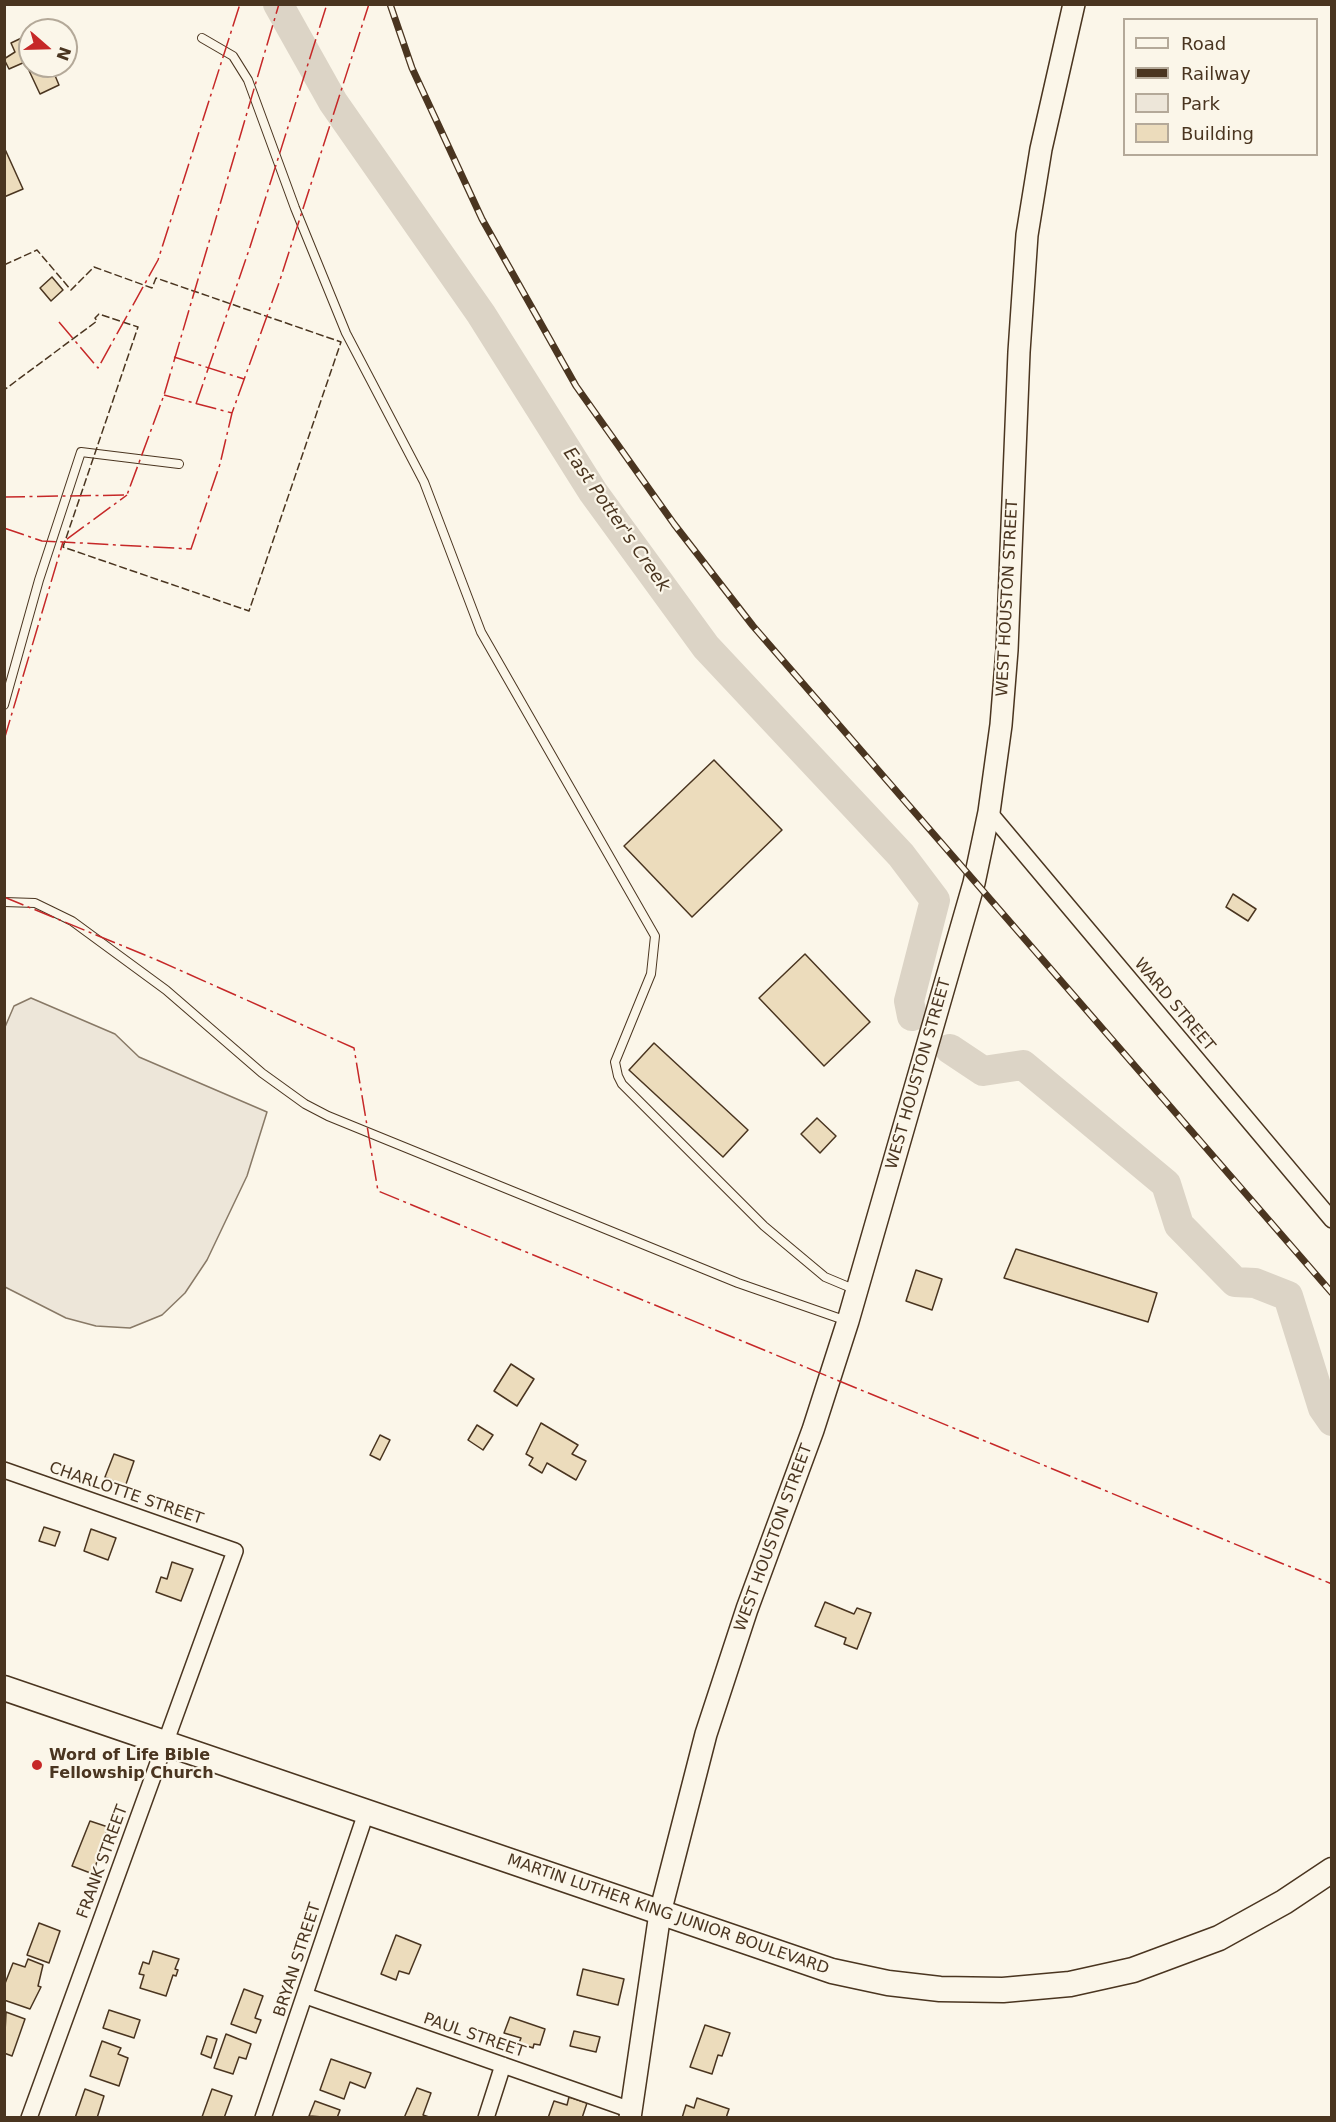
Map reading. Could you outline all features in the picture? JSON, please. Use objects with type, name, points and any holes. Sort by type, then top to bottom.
[{"type":"main road","name":"MARTIN LUTHER KING JUNIOR BOULEVARD","points":[[4,1688],[660,1913],[862,1978],[940,1989],[1004,1990],[1104,1978],[1193,1949],[1258,1917],[1332,1869]]},
{"type":"street","name":"WEST HOUSTON STREET","points":[[631,2114],[660,1913],[715,1705],[747,1609],[813,1430],[848,1321],[971,895],[989,812],[1001,725],[1007,650],[1019,352],[1027,235],[1041,149],[1074,4]]},
{"type":"street","name":"WARD STREET","points":[[989,812],[1332,1220]]},
{"type":"street","name":"CHARLOTTE STREET","points":[[4,1470],[235,1551]]},
{"type":"street","name":"FRANK STREET","points":[[29,2118],[235,1551]]},
{"type":"street","name":"BRYAN STREET","points":[[263,2118],[366,1813]]},
{"type":"street","name":"PAUL STREET","points":[[306,1996],[631,2114]]},
{"type":"street","points":[[486,2118],[503,2066]]},
{"type":"lane","points":[[202,38],[233,56],[252,87],[294,208],[342,323],[424,482],[486,643],[655,936],[651,974],[615,1062],[622,1084],[764,1226],[825,1277],[857,1290]]},
{"type":"lane","points":[[4,705],[39,580],[81,452],[179,464]]},
{"type":"lane","points":[[4,902],[35,903],[72,921],[166,990],[262,1073],[305,1104],[328,1116],[738,1283],[848,1321]]},
{"type":"green space","points":[[31,998],[115,1034],[139,1057],[267,1112],[247,1176],[207,1260],[185,1293],[162,1315],[130,1328],[96,1326],[66,1318],[5,1287],[5,1027],[14,1006]]},
{"type":"building","points":[[18,40],[18,65],[9,69],[4,59],[15,52],[11,43]]},
{"type":"building","points":[[32,78],[56,78],[59,85],[40,94]]},
{"type":"building","points":[[4,147],[23,189],[4,197]]},
{"type":"building","points":[[52,277],[63,290],[51,301],[40,288]]},
{"type":"building","points":[[714,760],[782,830],[692,917],[624,846]]},
{"type":"building","points":[[1233,894],[1256,909],[1248,921],[1226,907]]},
{"type":"building","points":[[805,954],[870,1022],[824,1066],[759,998]]},
{"type":"building","points":[[654,1043],[748,1130],[723,1157],[629,1070]]},
{"type":"building","points":[[817,1118],[836,1136],[820,1153],[801,1134]]},
{"type":"building","points":[[1016,1249],[1157,1293],[1148,1322],[1004,1278]]},
{"type":"building","points":[[916,1270],[942,1279],[932,1310],[906,1301]]},
{"type":"building","points":[[511,1364],[534,1379],[517,1406],[494,1391]]},
{"type":"building","points":[[541,1423],[578,1445],[572,1454],[586,1461],[576,1480],[547,1463],[542,1473],[529,1465],[533,1458],[526,1454]]},
{"type":"building","points":[[477,1425],[493,1435],[483,1450],[468,1440]]},
{"type":"building","points":[[380,1435],[390,1440],[380,1460],[370,1455]]},
{"type":"building","points":[[114,1454],[134,1461],[125,1487],[105,1477]]},
{"type":"building","points":[[44,1527],[60,1532],[55,1546],[39,1541]]},
{"type":"building","points":[[91,1529],[116,1538],[108,1560],[84,1551]]},
{"type":"building","points":[[172,1562],[193,1569],[181,1601],[156,1592],[161,1577],[167,1579]]},
{"type":"building","points":[[825,1602],[854,1614],[857,1608],[871,1613],[857,1649],[844,1644],[846,1638],[815,1626]]},
{"type":"building","points":[[90,1821],[108,1827],[93,1874],[72,1866]]},
{"type":"building","points":[[39,1923],[60,1931],[49,1963],[27,1955]]},
{"type":"building","points":[[396,1935],[421,1945],[409,1974],[399,1971],[396,1980],[381,1974]]},
{"type":"building","points":[[153,1951],[179,1959],[175,1969],[178,1970],[176,1976],[173,1975],[166,1996],[140,1988],[144,1975],[139,1974],[143,1962],[149,1964]]},
{"type":"building","points":[[28,1959],[43,1965],[38,1986],[41,1987],[30,2009],[4,2000],[4,1986],[13,1963],[25,1967]]},
{"type":"building","points":[[583,1969],[624,1979],[618,2005],[577,1995]]},
{"type":"building","points":[[244,1989],[263,1996],[255,2018],[261,2020],[256,2033],[231,2024]]},
{"type":"building","points":[[109,2010],[140,2020],[134,2038],[103,2028]]},
{"type":"building","points":[[6,2012],[25,2019],[12,2056],[4,2053]]},
{"type":"building","points":[[510,2017],[545,2029],[540,2045],[534,2044],[533,2048],[519,2043],[521,2038],[504,2033]]},
{"type":"building","points":[[705,2025],[730,2033],[722,2056],[718,2055],[712,2074],[690,2067]]},
{"type":"building","points":[[574,2031],[600,2037],[596,2052],[570,2046]]},
{"type":"building","points":[[226,2034],[251,2044],[246,2059],[239,2057],[233,2074],[214,2068]]},
{"type":"building","points":[[207,2036],[217,2039],[211,2058],[201,2054]]},
{"type":"building","points":[[102,2041],[121,2048],[118,2054],[128,2058],[119,2086],[90,2076]]},
{"type":"building","points":[[331,2059],[371,2073],[365,2088],[350,2082],[344,2099],[320,2090]]},
{"type":"building","points":[[417,2088],[431,2093],[423,2115],[432,2118],[404,2118]]},
{"type":"building","points":[[85,2089],[104,2096],[97,2118],[75,2118]]},
{"type":"building","points":[[212,2089],[232,2096],[224,2118],[202,2117]]},
{"type":"building","points":[[569,2097],[587,2103],[582,2118],[548,2118],[554,2101],[567,2105]]},
{"type":"building","points":[[697,2098],[729,2109],[726,2118],[682,2118],[686,2105],[694,2108]]},
{"type":"building","points":[[315,2101],[340,2110],[337,2118],[309,2116]]},
{"type":"waterway","name":"East Potter's Creek","points":[[278,4],[333,102],[481,314],[593,492],[706,647],[901,855],[935,900],[909,1001],[912,1016]]},
{"type":"waterway","name":"East Potter's Creek","points":[[950,1049],[983,1071],[1023,1065],[1166,1184],[1179,1225],[1235,1282],[1255,1283],[1288,1296],[1323,1408],[1332,1421]]},
{"type":"railway","points":[[390,4],[412,68],[482,219],[576,386],[674,524],[753,626],[1332,1293]]},
{"type":"fence","points":[[4,265],[37,250],[71,290],[94,267],[152,288],[156,278],[341,342],[249,611],[63,547],[138,327],[99,314],[95,318],[97,321],[4,390]]},
{"type":"power","points":[[59,322],[98,368],[158,260],[240,4]]},
{"type":"power","points":[[4,497],[127,495],[164,395],[279,4]]},
{"type":"power","points":[[196,404],[250,247],[327,4]]},
{"type":"power","points":[[4,740],[63,542],[191,549],[220,464],[232,413],[280,280],[369,4]]},
{"type":"power","points":[[174,357],[244,379]]},
{"type":"power","points":[[164,395],[232,413]]},
{"type":"power","points":[[4,528],[42,541],[63,542],[127,495]]},
{"type":"power","points":[[4,897],[157,960],[354,1048],[378,1191],[1332,1584]]},
{"type":"place","name":"Word of Life Bible Fellowship Church","points":[[37,1765]]}]
